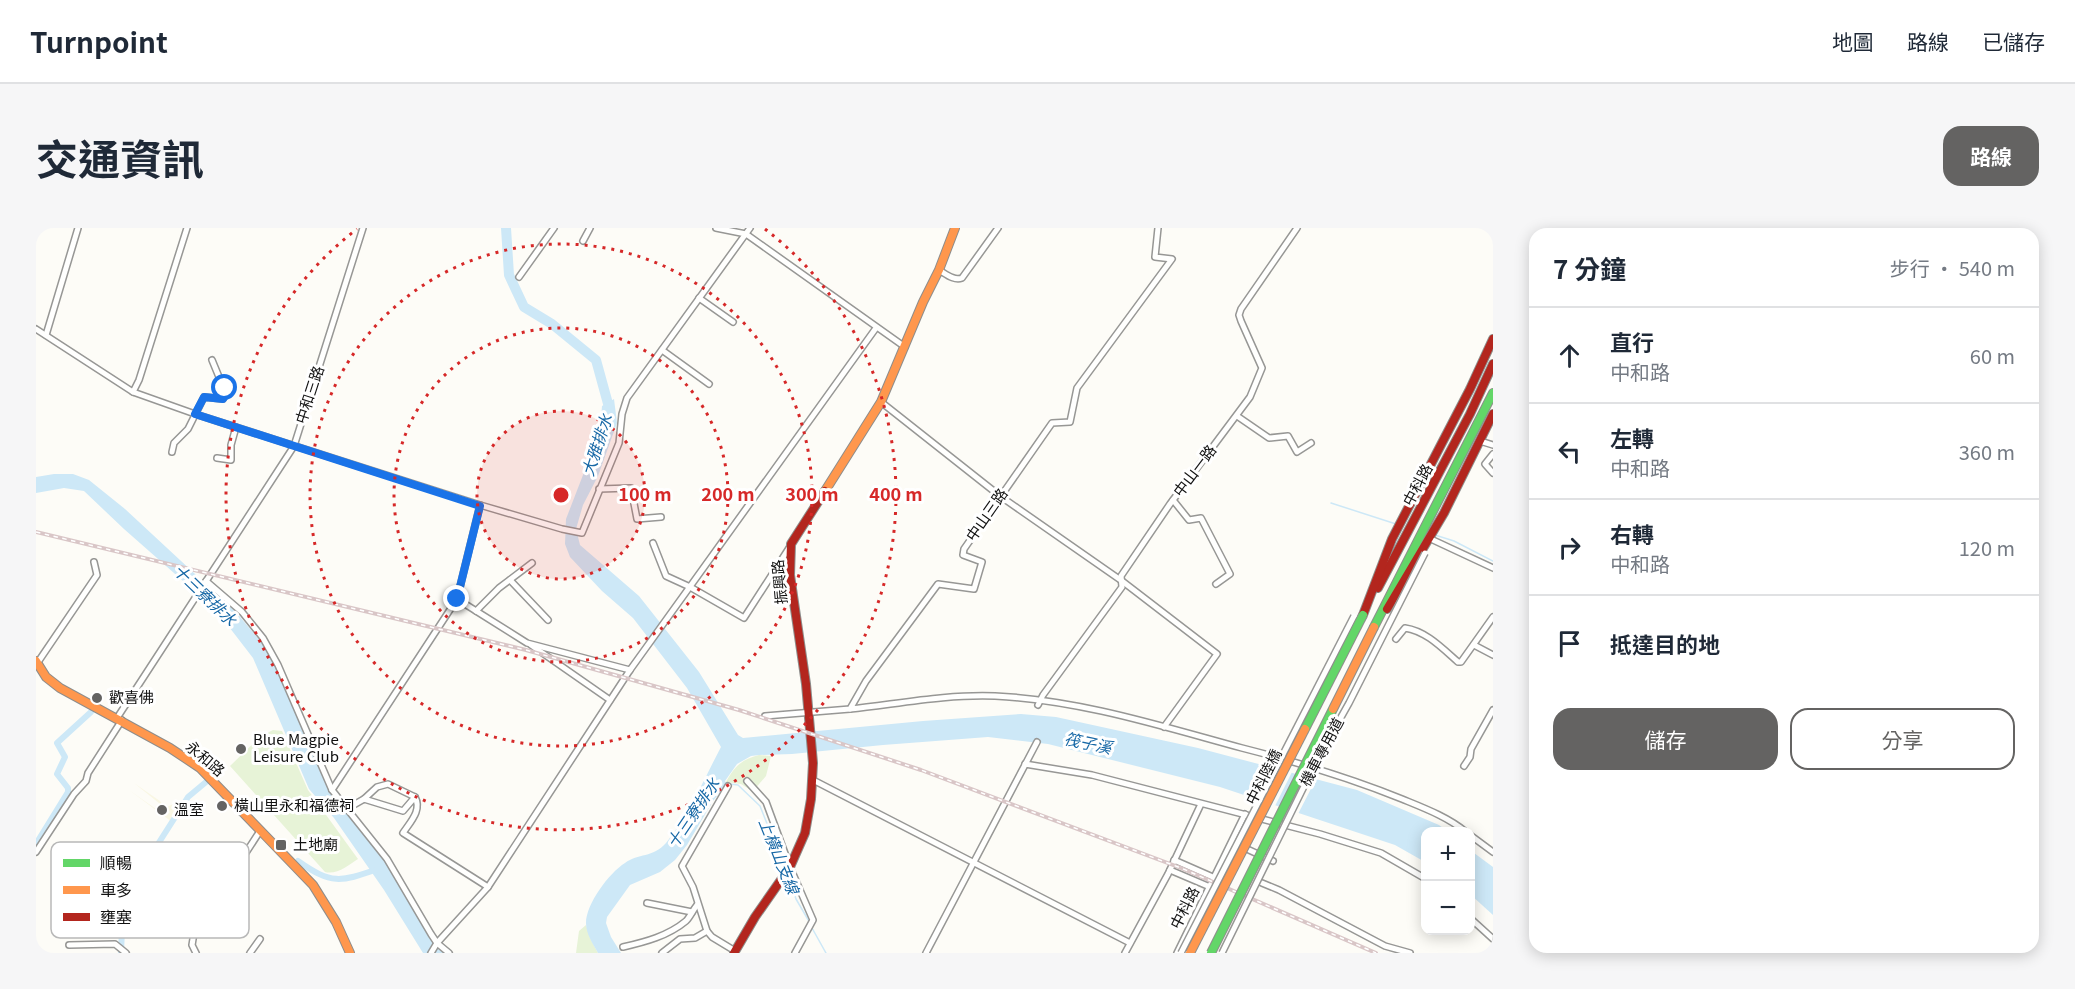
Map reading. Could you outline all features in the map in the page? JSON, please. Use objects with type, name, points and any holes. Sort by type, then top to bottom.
[{"type":"street","points":[[46,335],[78,228]]},
{"type":"street","points":[[133,392],[139,380],[188,228]]},
{"type":"street","name":"中和三路","points":[[120,719],[168,638],[294,446],[363,228]]},
{"type":"street","points":[[519,277],[554,228]]},
{"type":"street","points":[[583,241],[590,228]]},
{"type":"street","points":[[716,228],[748,231],[904,347]]},
{"type":"street","name":"振興路","points":[[734,952],[790,867],[805,832],[813,780],[806,684],[790,575],[791,544],[881,402],[955,228]]},
{"type":"street","points":[[939,270],[958,280],[962,278],[998,228]]},
{"type":"street","name":"中山三路","points":[[850,709],[866,681],[938,584],[974,589],[982,562],[963,555],[964,549],[1052,423],[1070,422],[1077,388],[1172,260],[1155,257],[1158,228]]},
{"type":"street","name":"中山一路","points":[[1039,703],[1122,587],[1121,576],[1173,500],[1250,397],[1262,368],[1239,315],[1297,228]]},
{"type":"street","points":[[36,329],[133,392],[480,506],[582,533],[619,443],[622,414],[627,398],[748,231]]},
{"type":"street","points":[[699,298],[733,322]]},
{"type":"street","points":[[431,953],[488,887],[630,670],[876,328]]},
{"type":"street","name":"中科路","points":[[1363,615],[1392,539],[1470,389],[1493,339]]},
{"type":"street","points":[[662,350],[709,384]]},
{"type":"street","points":[[172,452],[174,443],[189,429],[204,397],[223,399],[226,394],[212,360]]},
{"type":"street","name":"中科路","points":[[1363,615],[1470,414],[1493,364]]},
{"type":"street","name":"中科路","points":[[1374,627],[1493,393]]},
{"type":"street","points":[[881,402],[1000,496],[1122,581],[1217,654],[1164,727]]},
{"type":"street","points":[[1374,627],[1388,609],[1444,513],[1493,414]]},
{"type":"street","points":[[1237,416],[1269,438],[1284,436],[1290,438],[1297,452],[1311,443]]},
{"type":"street","points":[[218,458],[231,460],[231,445],[236,427]]},
{"type":"street","points":[[1480,441],[1493,445]]},
{"type":"street","points":[[1493,454],[1485,464],[1493,473]]},
{"type":"street","points":[[599,489],[631,488],[637,519],[661,517]]},
{"type":"street","points":[[1173,500],[1189,520],[1201,518],[1209,532],[1230,574],[1216,584]]},
{"type":"street","points":[[332,790],[457,599],[480,506]]},
{"type":"street","points":[[1433,540],[1493,568]]},
{"type":"street","points":[[653,543],[666,576],[744,618],[791,544]]},
{"type":"street","name":"機車專用道","points":[[1222,953],[1317,760],[1425,553]]},
{"type":"street","name":"永和路","points":[[94,562],[97,575],[36,663],[46,677],[60,688],[170,747],[200,768],[313,885],[336,922],[350,953]]},
{"type":"street","points":[[476,611],[532,563]]},
{"type":"street","points":[[510,580],[548,620]]},
{"type":"street","points":[[205,582],[242,612],[263,638],[278,665],[332,790],[387,859],[437,944],[449,953]]},
{"type":"street","points":[[457,599],[527,643],[610,700]]},
{"type":"street","name":"中科陸橋","points":[[1190,953],[1363,615]]},
{"type":"street","points":[[1181,953],[1354,616]]},
{"type":"street","points":[[1396,639],[1405,628],[1410,629],[1432,640],[1458,662],[1461,662],[1493,617]]},
{"type":"street","name":"中科陸橋","points":[[1211,953],[1374,627]]},
{"type":"street","points":[[527,643],[630,670]]},
{"type":"street","points":[[1474,645],[1493,655]]},
{"type":"street","points":[[765,716],[982,696],[1125,715],[1321,769],[1402,799],[1441,816],[1459,827]]},
{"type":"street","points":[[1464,766],[1470,757],[1471,748],[1493,710]]},
{"type":"street","points":[[36,852],[74,794],[86,781],[88,773],[120,719]]},
{"type":"street","points":[[926,953],[1037,742]]},
{"type":"street","points":[[1025,764],[1092,775],[1320,834],[1381,853],[1421,877]]},
{"type":"street","points":[[813,780],[1130,943]]},
{"type":"street","points":[[747,781],[766,802],[813,920],[795,953]]},
{"type":"street","points":[[345,806],[351,807],[377,787],[388,784],[415,797],[418,804],[417,812],[403,833],[488,887]]},
{"type":"street","points":[[728,786],[682,866],[693,887],[707,931],[712,938],[734,952]]},
{"type":"street","points":[[364,799],[403,811],[415,797]]},
{"type":"street","points":[[1125,953],[1170,870],[1202,804]]},
{"type":"street","name":"中科路","points":[[1176,953],[1245,814]]},
{"type":"street","points":[[249,848],[260,831]]},
{"type":"street","points":[[1475,839],[1493,852]]},
{"type":"street","points":[[1232,842],[1273,861]]},
{"type":"street","points":[[1174,860],[1215,878]]},
{"type":"street","points":[[1170,870],[1210,887]]},
{"type":"street","points":[[1262,883],[1385,945],[1410,953]]},
{"type":"street","points":[[647,903],[692,912]]},
{"type":"street","points":[[623,947],[648,941],[671,931],[687,919],[697,905]]},
{"type":"street","points":[[1475,923],[1493,939]]},
{"type":"street","points":[[662,953],[680,939],[695,938],[707,931]]},
{"type":"street","points":[[193,938],[192,945],[196,953]]},
{"type":"street","points":[[250,953],[260,939]]},
{"type":"street","points":[[69,945],[115,944],[123,950]]},
{"type":"shaded area","points":[[134,783],[160,801],[165,808]]},
{"type":"shaded area","points":[[129,790],[166,816],[170,812],[165,808],[179,801],[182,807],[172,822]]},
{"type":"green space","points":[[273,730],[282,731],[308,790],[358,859],[343,869],[325,872],[230,766],[261,736]]},
{"type":"green space","points":[[759,755],[771,756],[766,776],[754,790],[741,784],[726,782],[739,764]]},
{"type":"green space","points":[[586,925],[598,953],[576,953],[579,931]]},
{"type":"water","points":[[614,399],[617,423],[598,476],[583,505],[576,529],[580,545],[639,596],[699,672],[738,735],[743,738],[1021,714],[1056,717],[1198,748],[1357,790],[1442,827],[1421,827],[1421,860],[1395,845],[1220,787],[1048,744],[988,737],[751,756],[737,764],[725,781],[727,784],[713,801],[687,845],[675,860],[660,872],[630,885],[607,917],[606,923],[611,937],[621,953],[598,953],[586,927],[587,915],[594,898],[619,868],[630,860],[656,851],[666,843],[689,809],[721,747],[687,688],[633,618],[602,591],[570,557],[565,544],[566,519],[600,431],[602,406]]},
{"type":"water","name":"十三寮排水","points":[[73,474],[89,480],[125,509],[236,612],[261,642],[276,666],[330,792],[386,860],[446,953],[423,953],[384,890],[334,818],[309,789],[253,658],[216,610],[84,491],[64,488],[36,493],[36,477]]},
{"type":"water","points":[[1475,854],[1493,867],[1493,915],[1475,899]]},
{"type":"pier","points":[[1273,765],[1293,770],[1274,808],[1255,802]]},
{"type":"pier","points":[[1297,771],[1317,777],[1297,816],[1278,810]]},
{"type":"waterway","name":"大雅排水","points":[[506,228],[509,275],[524,307],[552,324],[596,360],[610,411],[608,417]]},
{"type":"waterway","points":[[1331,503],[1396,524]]},
{"type":"waterway","points":[[1435,535],[1454,541],[1493,561]]},
{"type":"waterway","points":[[36,844],[68,792],[68,788],[57,774],[65,757],[57,743],[91,712]]},
{"type":"waterway","points":[[159,842],[188,797],[206,782]]},
{"type":"waterway","name":"上橫山支線","points":[[730,784],[738,785],[760,806],[785,869]]},
{"type":"waterway","points":[[298,861],[328,878],[336,879],[354,877],[378,869]]},
{"type":"waterway","name":"上橫山支線","points":[[788,876],[796,899],[810,923]]},
{"type":"waterway","name":"上橫山支線","points":[[812,928],[826,953]]},
{"type":"waterway","points":[[121,953],[122,938]]},
{"type":"railway","points":[[36,532],[526,650],[739,710],[921,770],[1181,868],[1376,953]]},
{"type":"traffic: fast","points":[[1374,627],[1493,393]]},
{"type":"traffic: fast","points":[[1305,729],[1363,615]]},
{"type":"traffic: fast","points":[[1211,953],[1333,709]]},
{"type":"traffic: slow","points":[[825,491],[881,402],[955,228]]},
{"type":"traffic: slow","points":[[1333,709],[1374,627]]},
{"type":"traffic: slow","points":[[36,661],[46,677],[60,688],[170,748],[200,768],[313,885],[336,922],[350,953]]},
{"type":"traffic: slow","points":[[1190,953],[1305,729]]},
{"type":"traffic: jam","points":[[1363,615],[1392,539],[1470,389],[1493,339]]},
{"type":"traffic: jam","points":[[1378,588],[1470,414],[1493,364]]},
{"type":"traffic: jam","points":[[1387,609],[1444,513],[1493,414]]},
{"type":"traffic: jam","points":[[734,953],[755,917],[790,867],[805,833],[811,799],[813,763],[806,684],[790,575],[791,544],[825,491]]},
{"type":"place","name":"歡喜佛","points":[[97,698]]},
{"type":"place","name":"Blue Magpie Leisure Club","points":[[241,749]]},
{"type":"place","name":"橫山里永和福德祠","points":[[222,806]]},
{"type":"place","name":"溫室","points":[[162,810]]},
{"type":"place","name":"土地廟","points":[[281,845]]},
{"type":"route","points":[[225,388],[226,394],[223,399],[204,397],[195,414],[480,506],[457,599]]},
{"type":"water label","name":"筏子溪","points":[[1088,743]]}]
